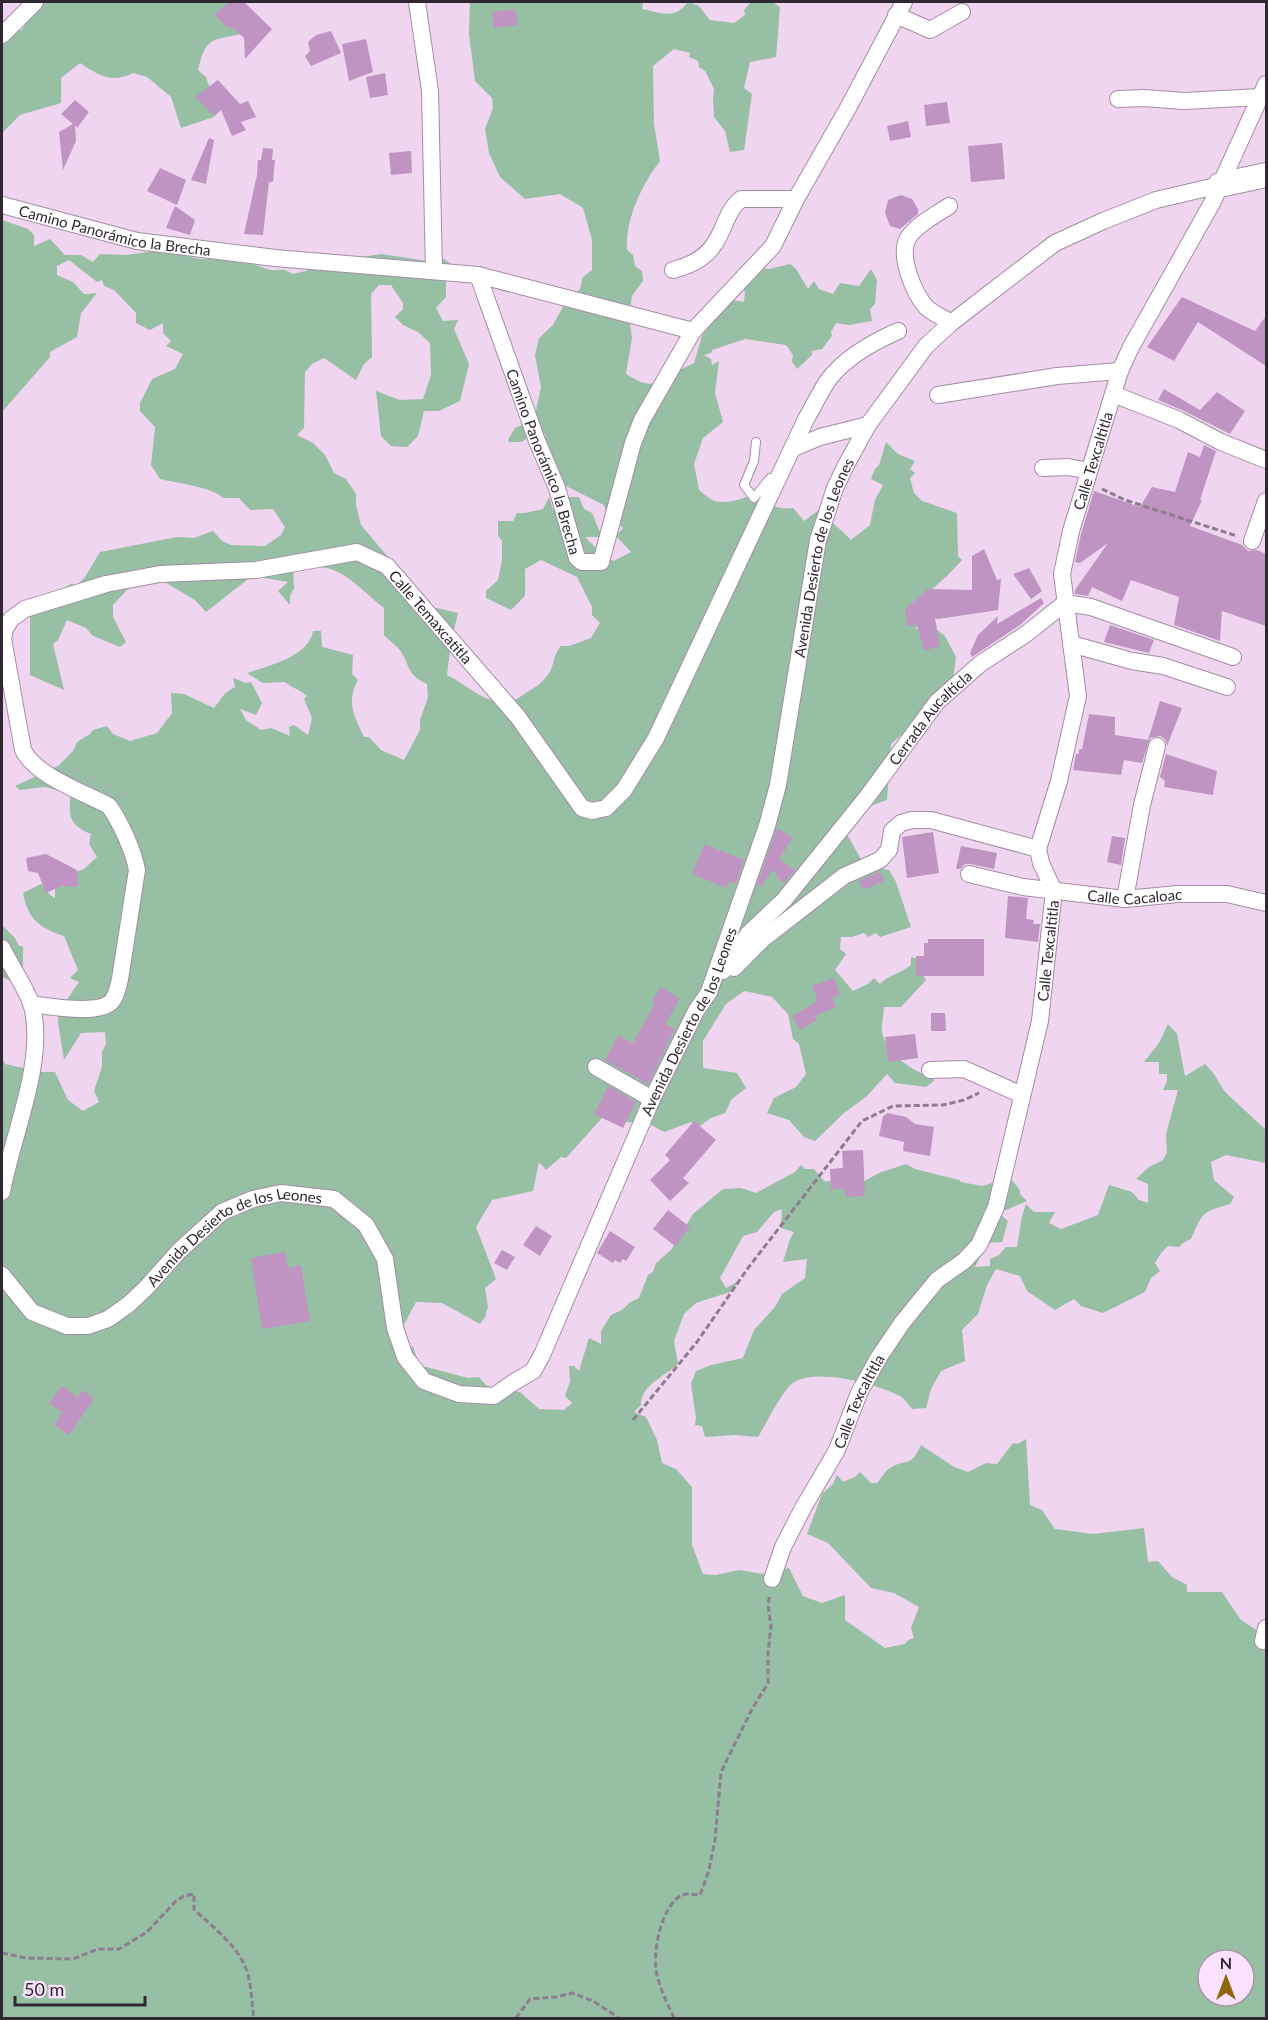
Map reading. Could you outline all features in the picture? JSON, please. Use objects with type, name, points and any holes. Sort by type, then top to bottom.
[{"type":"street","points":[[2,35],[34,2]]},
{"type":"street","points":[[417,2],[430,91],[434,271]]},
{"type":"street","points":[[900,8],[930,30],[962,12]]},
{"type":"street","name":"Camino Panorámico la Brecha","points":[[478,275],[537,441],[557,489],[577,558],[582,562],[597,563],[602,559],[639,428],[693,331],[773,246],[796,199],[848,108],[900,8]]},
{"type":"street","points":[[1118,99],[1184,100],[1263,91]]},
{"type":"street","name":"Calle Texcaltitla","points":[[772,1579],[783,1547],[802,1508],[837,1450],[859,1393],[879,1357],[902,1323],[938,1280],[964,1261],[979,1245],[996,1207],[1040,1021],[1054,891],[1041,863],[1038,849],[1059,781],[1078,696],[1062,574],[1064,560],[1120,371],[1220,185],[1263,91]]},
{"type":"street","name":"Avenida Desierto de los Leones","points":[[2,1275],[32,1312],[67,1326],[88,1326],[108,1319],[129,1304],[179,1251],[222,1212],[253,1199],[281,1193],[334,1199],[366,1226],[385,1259],[395,1328],[405,1357],[424,1381],[459,1395],[494,1396],[533,1371],[542,1355],[652,1099],[696,1011],[709,992],[778,785],[818,540],[839,480],[868,425],[926,346],[951,323],[1055,243],[1156,200],[1266,176]]},
{"type":"street","points":[[673,270],[688,267],[714,244],[732,206],[741,199],[796,199]]},
{"type":"street","name":"Camino Panorámico la Brecha","points":[[2,204],[137,241],[275,258],[478,275],[693,331]]},
{"type":"street","points":[[949,206],[923,223],[908,238],[904,255],[912,285],[928,308],[951,323]]},
{"type":"street","name":"Calle Temaxcatitla","points":[[31,1004],[81,1009],[110,1003],[116,994],[120,979],[137,870],[135,860],[109,806],[43,772],[23,750],[4,651],[5,629],[11,619],[25,609],[106,584],[160,574],[256,570],[357,552],[387,566],[518,717],[582,808],[592,811],[606,808],[624,790],[656,738],[806,420],[829,379],[843,365],[875,341],[898,331]]},
{"type":"street","points":[[938,395],[1057,376],[1120,371]]},
{"type":"street","points":[[1113,394],[1179,420],[1266,460]]},
{"type":"street","points":[[794,448],[820,437],[868,425]]},
{"type":"street","points":[[1043,468],[1068,467],[1089,471]]},
{"type":"street","points":[[1252,541],[1266,501]]},
{"type":"street","points":[[1065,603],[1091,607],[1233,657]]},
{"type":"street","name":"Cerrada Aucalticla","points":[[709,992],[748,934],[784,900],[867,797],[937,702],[980,664],[1026,634],[1065,603]]},
{"type":"street","points":[[1071,644],[1132,661],[1163,666],[1227,687]]},
{"type":"street","points":[[1125,899],[1142,805],[1156,746]]},
{"type":"street","points":[[709,992],[764,939],[844,876],[880,860],[889,850],[892,831],[901,823],[912,820],[931,820],[1038,849]]},
{"type":"street","name":"Calle Cacaloac","points":[[969,874],[1023,887],[1125,899],[1178,894],[1227,894],[1266,903]]},
{"type":"street","points":[[2,948],[31,1004],[35,1034],[33,1064],[2,1192]]},
{"type":"street","points":[[596,1067],[652,1099]]},
{"type":"street","points":[[930,1070],[964,1069],[1022,1095]]},
{"type":"lane","points":[[756,442],[754,461],[744,485],[754,498],[768,483],[782,456],[794,448]]},
{"type":"path","points":[[1089,471],[1098,488],[1125,500],[1252,541]]},
{"type":"path","points":[[633,1420],[697,1342],[748,1268],[862,1121],[893,1106],[943,1105],[964,1100],[998,1084]]},
{"type":"path","points":[[674,2019],[656,1970],[656,1944],[672,1902],[685,1894],[700,1895],[709,1870],[715,1840],[721,1772],[752,1709],[768,1683],[771,1626],[768,1604],[772,1579]]},
{"type":"path","points":[[2,1953],[26,1958],[74,1959],[98,1948],[119,1948],[147,1932],[176,1901],[194,1894],[194,1909],[223,1936],[246,1967],[254,2019]]},
{"type":"path","points":[[516,2019],[530,1999],[572,1993],[592,2001],[619,2019]]},
{"type":"green space","points":[[43,2],[236,2],[241,34],[211,42],[204,51],[198,70],[206,77],[210,89],[214,89],[214,117],[181,128],[171,97],[147,77],[133,73],[118,78],[105,77],[80,63],[61,78],[61,103],[20,115],[2,133],[2,31],[22,30],[29,15],[33,15]]},
{"type":"green space","points":[[470,2],[643,2],[642,9],[667,14],[678,11],[688,2],[699,6],[710,20],[734,23],[745,15],[744,10],[751,2],[772,2],[780,7],[776,57],[750,62],[744,88],[752,94],[744,150],[730,152],[725,131],[714,117],[714,89],[705,71],[699,67],[698,61],[689,57],[690,53],[674,49],[653,66],[654,124],[660,161],[641,191],[632,215],[627,239],[627,250],[633,255],[635,266],[642,271],[643,281],[632,296],[629,318],[632,338],[626,374],[640,382],[650,384],[694,363],[702,336],[727,299],[744,302],[745,292],[739,283],[758,268],[769,269],[790,264],[796,269],[808,289],[814,281],[819,289],[833,294],[840,283],[859,286],[871,269],[877,280],[875,304],[870,309],[872,321],[849,325],[836,323],[831,332],[832,336],[822,349],[812,351],[812,355],[797,369],[792,362],[793,355],[786,345],[745,339],[704,355],[711,359],[712,365],[719,361],[715,393],[723,422],[703,438],[694,464],[699,490],[712,500],[734,501],[755,491],[772,505],[793,508],[804,521],[819,510],[851,540],[870,525],[875,500],[883,485],[871,479],[879,465],[886,442],[898,454],[915,461],[910,469],[915,473],[910,478],[914,493],[922,501],[957,513],[958,556],[962,560],[915,604],[923,622],[915,629],[937,630],[945,636],[956,657],[950,700],[891,744],[887,800],[861,809],[845,831],[865,866],[889,870],[896,882],[911,927],[880,937],[876,933],[868,937],[864,933],[852,937],[841,937],[840,949],[846,954],[835,970],[853,991],[868,984],[874,978],[880,984],[911,965],[911,957],[923,960],[919,968],[926,980],[901,1007],[884,1007],[882,1032],[889,1048],[902,1062],[935,1080],[926,1087],[895,1083],[887,1074],[867,1096],[844,1113],[815,1141],[804,1137],[789,1120],[767,1113],[774,1098],[796,1087],[806,1074],[799,1044],[793,1039],[788,1014],[772,997],[744,991],[726,1004],[703,1041],[703,1068],[737,1073],[746,1088],[731,1100],[725,1113],[711,1118],[697,1128],[691,1122],[664,1132],[646,1122],[634,1123],[602,1118],[566,1158],[561,1157],[546,1170],[539,1162],[533,1191],[492,1200],[476,1227],[496,1279],[485,1288],[488,1307],[480,1324],[442,1303],[416,1302],[398,1336],[409,1350],[413,1346],[419,1365],[468,1378],[479,1377],[487,1386],[520,1392],[539,1409],[564,1410],[572,1403],[565,1396],[570,1381],[569,1366],[574,1366],[579,1371],[589,1338],[601,1344],[601,1331],[611,1315],[639,1298],[648,1275],[653,1272],[656,1263],[671,1250],[693,1214],[723,1189],[741,1188],[756,1193],[795,1172],[801,1165],[805,1169],[814,1169],[824,1181],[861,1183],[879,1173],[906,1164],[915,1169],[982,1186],[1010,1178],[1027,1201],[999,1213],[1008,1221],[1002,1242],[986,1243],[978,1247],[980,1257],[975,1267],[990,1266],[990,1259],[999,1255],[1006,1247],[1017,1247],[1026,1204],[1034,1212],[1055,1212],[1049,1223],[1061,1229],[1098,1215],[1109,1185],[1132,1192],[1139,1200],[1148,1203],[1148,1184],[1136,1179],[1149,1167],[1163,1160],[1167,1152],[1166,1134],[1178,1090],[1163,1090],[1167,1074],[1159,1074],[1159,1062],[1144,1062],[1159,1043],[1168,1024],[1177,1034],[1185,1076],[1205,1064],[1225,1092],[1266,1130],[1266,1163],[1226,1155],[1211,1162],[1214,1180],[1234,1197],[1230,1204],[1204,1214],[1191,1239],[1179,1247],[1168,1246],[1161,1253],[1155,1263],[1160,1271],[1151,1278],[1145,1292],[1103,1313],[1081,1306],[1074,1299],[1055,1310],[1027,1291],[1020,1276],[996,1269],[987,1285],[978,1314],[962,1330],[965,1361],[941,1371],[931,1389],[926,1408],[912,1409],[900,1396],[862,1382],[830,1377],[803,1378],[793,1383],[779,1400],[758,1437],[735,1435],[705,1437],[702,1426],[695,1425],[691,1384],[696,1371],[743,1358],[754,1330],[775,1307],[782,1294],[805,1278],[807,1259],[783,1262],[794,1232],[781,1228],[782,1209],[774,1212],[757,1232],[743,1236],[720,1278],[726,1288],[739,1281],[733,1291],[696,1303],[684,1314],[674,1341],[678,1364],[649,1386],[641,1405],[634,1412],[646,1417],[657,1440],[662,1463],[676,1469],[692,1487],[692,1545],[703,1574],[716,1575],[739,1570],[763,1574],[789,1568],[803,1596],[822,1603],[845,1595],[845,1620],[885,1648],[905,1644],[914,1638],[911,1628],[919,1607],[894,1593],[871,1588],[828,1543],[807,1534],[822,1494],[833,1484],[837,1475],[843,1482],[860,1472],[871,1483],[877,1483],[890,1468],[911,1460],[921,1445],[954,1467],[968,1472],[986,1463],[997,1464],[1013,1443],[1018,1444],[1026,1439],[1030,1505],[1042,1510],[1055,1529],[1093,1534],[1144,1528],[1148,1562],[1158,1561],[1172,1577],[1187,1585],[1187,1592],[1222,1592],[1241,1620],[1266,1636],[1266,2018],[2,2018],[2,1057],[5,1064],[32,1072],[55,1072],[68,1100],[83,1111],[99,1102],[94,1091],[102,1067],[102,1052],[106,1044],[105,1032],[81,1033],[64,1060],[58,1022],[59,1008],[79,982],[70,978],[78,970],[64,936],[48,930],[36,921],[28,910],[23,893],[41,884],[55,898],[55,880],[84,869],[97,857],[89,844],[91,834],[74,823],[70,814],[71,794],[45,787],[20,790],[15,786],[58,766],[73,751],[77,742],[93,730],[107,726],[113,734],[130,741],[157,733],[172,713],[171,693],[184,694],[214,708],[225,694],[235,687],[233,678],[246,683],[251,682],[262,703],[256,715],[240,709],[246,720],[261,730],[271,728],[290,736],[289,727],[294,725],[308,735],[312,718],[304,699],[307,696],[285,682],[263,683],[247,673],[287,659],[304,647],[313,631],[321,631],[322,647],[353,655],[352,674],[358,680],[352,695],[355,716],[364,737],[369,737],[381,750],[404,760],[420,730],[420,720],[428,697],[427,684],[411,673],[399,649],[384,635],[384,608],[349,579],[334,570],[322,567],[293,569],[294,588],[290,596],[290,605],[278,591],[288,582],[252,576],[206,612],[195,600],[164,580],[139,577],[113,605],[113,617],[126,642],[120,647],[93,636],[86,628],[67,620],[58,640],[53,644],[64,690],[30,675],[30,606],[71,584],[77,585],[85,577],[100,552],[177,537],[194,538],[213,531],[222,541],[231,545],[265,546],[281,535],[285,527],[273,509],[250,510],[239,498],[223,498],[203,488],[160,479],[151,465],[155,427],[140,411],[140,403],[152,379],[175,369],[183,354],[166,346],[171,341],[163,333],[163,323],[150,330],[136,323],[136,313],[114,290],[104,286],[102,280],[97,282],[69,260],[57,266],[57,275],[73,282],[84,294],[97,293],[81,313],[77,337],[50,352],[50,357],[2,412],[2,220],[28,229],[34,235],[34,246],[50,239],[65,255],[81,255],[93,262],[100,254],[126,255],[162,250],[200,259],[236,258],[270,270],[285,270],[293,274],[381,254],[434,262],[442,258],[458,268],[446,273],[446,297],[436,308],[443,321],[458,320],[454,329],[469,364],[460,401],[439,411],[424,411],[418,436],[407,447],[391,446],[381,436],[376,391],[400,400],[423,399],[431,375],[430,343],[395,317],[403,309],[403,303],[391,285],[379,285],[371,294],[372,357],[364,364],[356,380],[324,358],[312,364],[305,372],[304,428],[297,435],[313,443],[325,455],[334,473],[346,479],[356,494],[361,525],[388,557],[400,580],[420,604],[458,613],[447,675],[485,698],[502,702],[512,701],[546,678],[561,646],[569,646],[591,638],[600,623],[592,615],[592,607],[577,577],[541,560],[525,569],[525,596],[511,610],[486,598],[486,591],[498,580],[502,560],[502,541],[498,536],[498,521],[513,521],[517,513],[543,509],[549,497],[557,513],[564,497],[579,497],[584,509],[592,513],[602,537],[585,537],[604,556],[614,561],[631,552],[616,536],[623,528],[608,517],[604,505],[564,485],[549,455],[545,434],[539,431],[521,442],[509,442],[508,440],[515,428],[526,423],[535,415],[541,387],[535,355],[539,338],[553,325],[566,301],[580,289],[583,277],[592,270],[592,240],[583,208],[560,194],[525,199],[500,177],[489,153],[485,129],[493,108],[492,98],[475,81],[469,34]]},
{"type":"green space","points":[[2,925],[15,938],[19,946],[23,946],[23,967],[9,980],[2,977]]},
{"type":"building","points":[[229,2],[244,2],[272,29],[245,59],[244,38],[214,15]]},
{"type":"building","points":[[515,9],[518,25],[494,28],[492,12]]},
{"type":"building","points":[[331,31],[341,53],[311,66],[305,56],[310,51],[308,42],[316,35]]},
{"type":"building","points":[[366,39],[373,72],[349,81],[342,44]]},
{"type":"building","points":[[385,73],[388,95],[370,98],[366,77]]},
{"type":"building","points":[[218,80],[240,104],[248,101],[256,117],[241,122],[246,130],[232,136],[221,110],[215,116],[195,97]]},
{"type":"building","points":[[75,100],[89,112],[77,128],[75,125],[76,141],[63,170],[59,132],[73,124],[61,114]]},
{"type":"building","points":[[947,102],[950,123],[926,126],[924,105]]},
{"type":"building","points":[[908,121],[911,137],[890,141],[887,126]]},
{"type":"building","points":[[209,138],[214,140],[206,184],[191,180]]},
{"type":"building","points":[[1002,143],[1005,179],[971,182],[968,146]]},
{"type":"building","points":[[263,148],[273,149],[272,160],[275,160],[273,182],[269,182],[263,235],[244,234],[257,175],[258,160],[261,160]]},
{"type":"building","points":[[411,151],[412,173],[391,175],[389,153]]},
{"type":"building","points":[[160,168],[186,180],[177,205],[147,191]]},
{"type":"building","points":[[901,195],[912,199],[918,209],[918,214],[900,229],[890,226],[885,213],[888,200]]},
{"type":"building","points":[[175,206],[195,220],[190,235],[166,228]]},
{"type":"building","points":[[1182,297],[1255,331],[1266,316],[1266,366],[1198,322],[1174,361],[1147,347]]},
{"type":"building","points":[[1164,389],[1200,410],[1217,392],[1245,411],[1230,434],[1158,400]]},
{"type":"building","points":[[1204,445],[1216,451],[1200,500],[1202,500],[1190,526],[1242,545],[1248,551],[1257,550],[1266,554],[1266,626],[1222,611],[1220,641],[1174,625],[1179,597],[1131,580],[1122,601],[1092,587],[1088,596],[1075,594],[1075,590],[1108,543],[1080,563],[1075,562],[1094,491],[1140,507],[1152,487],[1175,492],[1188,452],[1200,457]]},
{"type":"building","points":[[984,549],[997,580],[1001,579],[998,610],[935,618],[940,646],[924,651],[917,625],[907,626],[905,609],[928,589],[972,590],[972,556]]},
{"type":"building","points":[[1029,568],[1042,591],[1031,599],[1013,574]]},
{"type":"building","points":[[1041,598],[1044,603],[1020,625],[972,657],[970,653],[978,635],[998,616],[997,624]]},
{"type":"building","points":[[1110,625],[1154,640],[1149,653],[1104,642]]},
{"type":"building","points":[[1160,701],[1182,708],[1167,746],[1165,739],[1160,736],[1150,738],[1142,763],[1124,760],[1121,775],[1073,770],[1076,754],[1079,754],[1079,749],[1082,749],[1089,714],[1115,717],[1115,735],[1148,740]]},
{"type":"building","points":[[1166,754],[1217,771],[1213,795],[1164,787],[1165,781],[1160,777]]},
{"type":"building","points":[[777,828],[793,838],[779,859],[795,870],[784,883],[775,876],[777,873],[772,870],[761,887],[757,885]]},
{"type":"building","points":[[933,832],[939,873],[907,878],[902,837]]},
{"type":"building","points":[[1112,836],[1125,838],[1121,865],[1107,862]]},
{"type":"building","points":[[704,844],[744,860],[736,884],[729,881],[727,888],[692,874]]},
{"type":"building","points":[[961,846],[997,853],[994,869],[965,864],[960,869],[956,869]]},
{"type":"building","points":[[46,854],[77,870],[78,887],[62,886],[46,893],[38,873],[28,871],[26,858]]},
{"type":"building","points":[[880,872],[884,881],[863,890],[859,881]]},
{"type":"building","points":[[1008,896],[1028,898],[1026,919],[1034,920],[1033,924],[1040,924],[1038,942],[1005,938]]},
{"type":"building","points":[[928,939],[984,939],[984,976],[916,976],[916,956],[924,956],[924,943],[928,943]]},
{"type":"building","points":[[834,978],[840,995],[832,998],[836,1007],[815,1016],[817,1020],[800,1030],[792,1016],[818,1001],[812,986]]},
{"type":"building","points":[[661,987],[680,999],[665,1024],[675,1029],[648,1084],[605,1060],[618,1035],[633,1043]]},
{"type":"building","points":[[931,1013],[945,1013],[946,1031],[931,1031]]},
{"type":"building","points":[[915,1034],[918,1058],[888,1062],[885,1037]]},
{"type":"building","points":[[608,1086],[636,1102],[623,1128],[594,1114]]},
{"type":"building","points":[[888,1113],[906,1117],[915,1124],[934,1127],[930,1156],[903,1151],[904,1142],[879,1136],[883,1116]]},
{"type":"building","points":[[694,1121],[716,1140],[683,1178],[689,1183],[670,1201],[650,1180],[670,1160],[665,1155]]},
{"type":"building","points":[[863,1150],[865,1196],[846,1197],[845,1189],[831,1189],[830,1169],[843,1168],[842,1151]]},
{"type":"building","points":[[668,1210],[690,1227],[675,1246],[653,1229]]},
{"type":"building","points":[[536,1226],[552,1236],[540,1256],[523,1245]]},
{"type":"building","points":[[610,1231],[635,1247],[626,1261],[623,1259],[620,1263],[615,1260],[613,1263],[597,1253]]},
{"type":"building","points":[[502,1250],[515,1257],[507,1270],[494,1263]]},
{"type":"building","points":[[285,1252],[288,1268],[301,1265],[310,1321],[262,1329],[251,1258]]},
{"type":"building","points":[[62,1386],[78,1397],[82,1390],[94,1399],[69,1435],[54,1425],[62,1412],[49,1403]]}]
